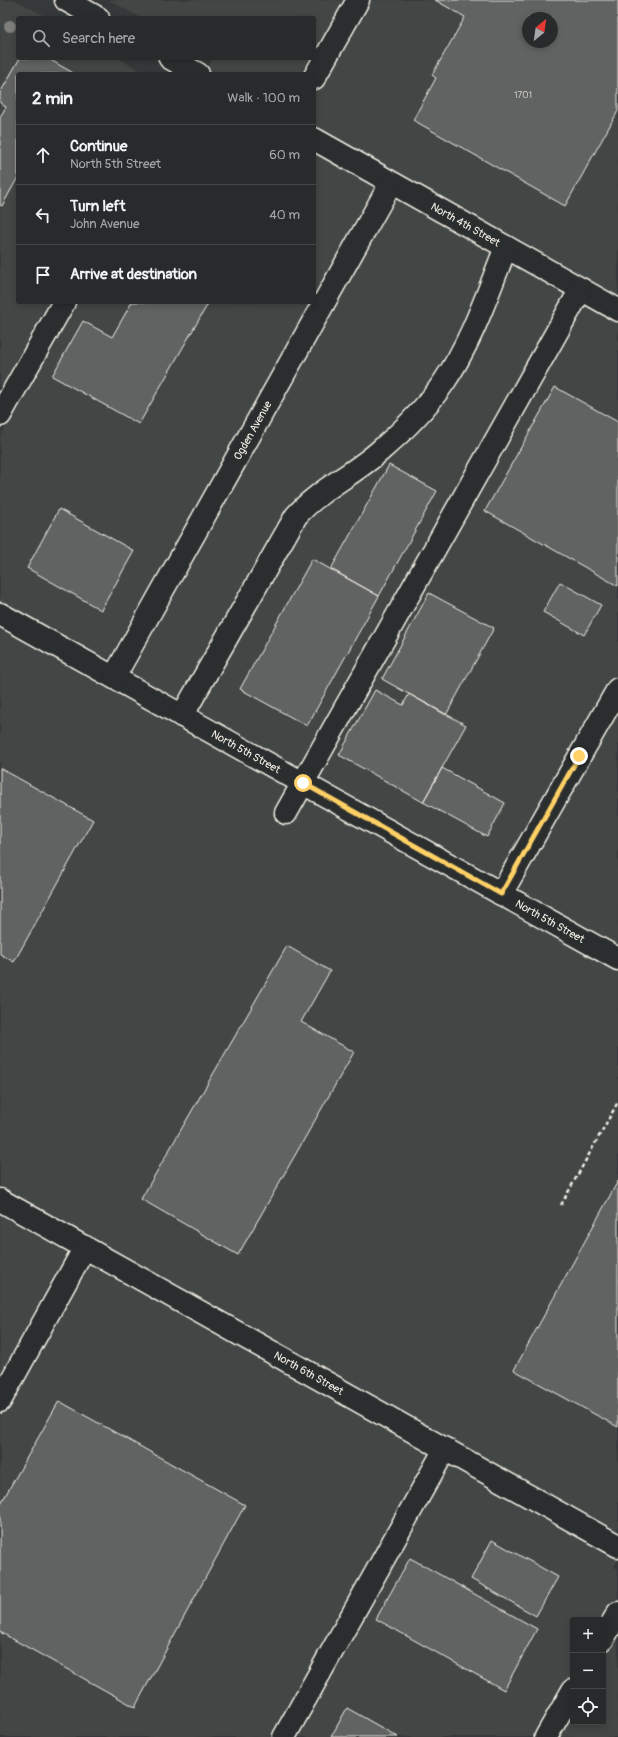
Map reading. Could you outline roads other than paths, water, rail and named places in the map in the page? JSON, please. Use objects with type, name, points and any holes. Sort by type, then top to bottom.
[{"type":"street","points":[[66,0],[94,16]]},
{"type":"street","points":[[316,74],[358,0]]},
{"type":"street","points":[[173,60],[192,72]]},
{"type":"street","name":"North 4th Street","points":[[316,140],[618,310]]},
{"type":"street","name":"Ogden Avenue","points":[[114,678],[391,182]]},
{"type":"street","points":[[182,716],[296,516],[317,496],[364,465],[382,450],[429,403],[445,381],[471,331],[506,247]]},
{"type":"street","points":[[286,813],[581,289]]},
{"type":"street","points":[[0,415],[63,304]]},
{"type":"street","name":"North 5th Street","points":[[0,614],[618,959]]},
{"type":"street","points":[[501,894],[618,688]]},
{"type":"street","name":"North 6th Street","points":[[0,1200],[618,1546]]},
{"type":"street","points":[[0,1401],[85,1247]]},
{"type":"street","points":[[284,1737],[445,1449]]},
{"type":"street","points":[[606,1634],[618,1613]]},
{"type":"street","points":[[546,1737],[570,1695]]}]
